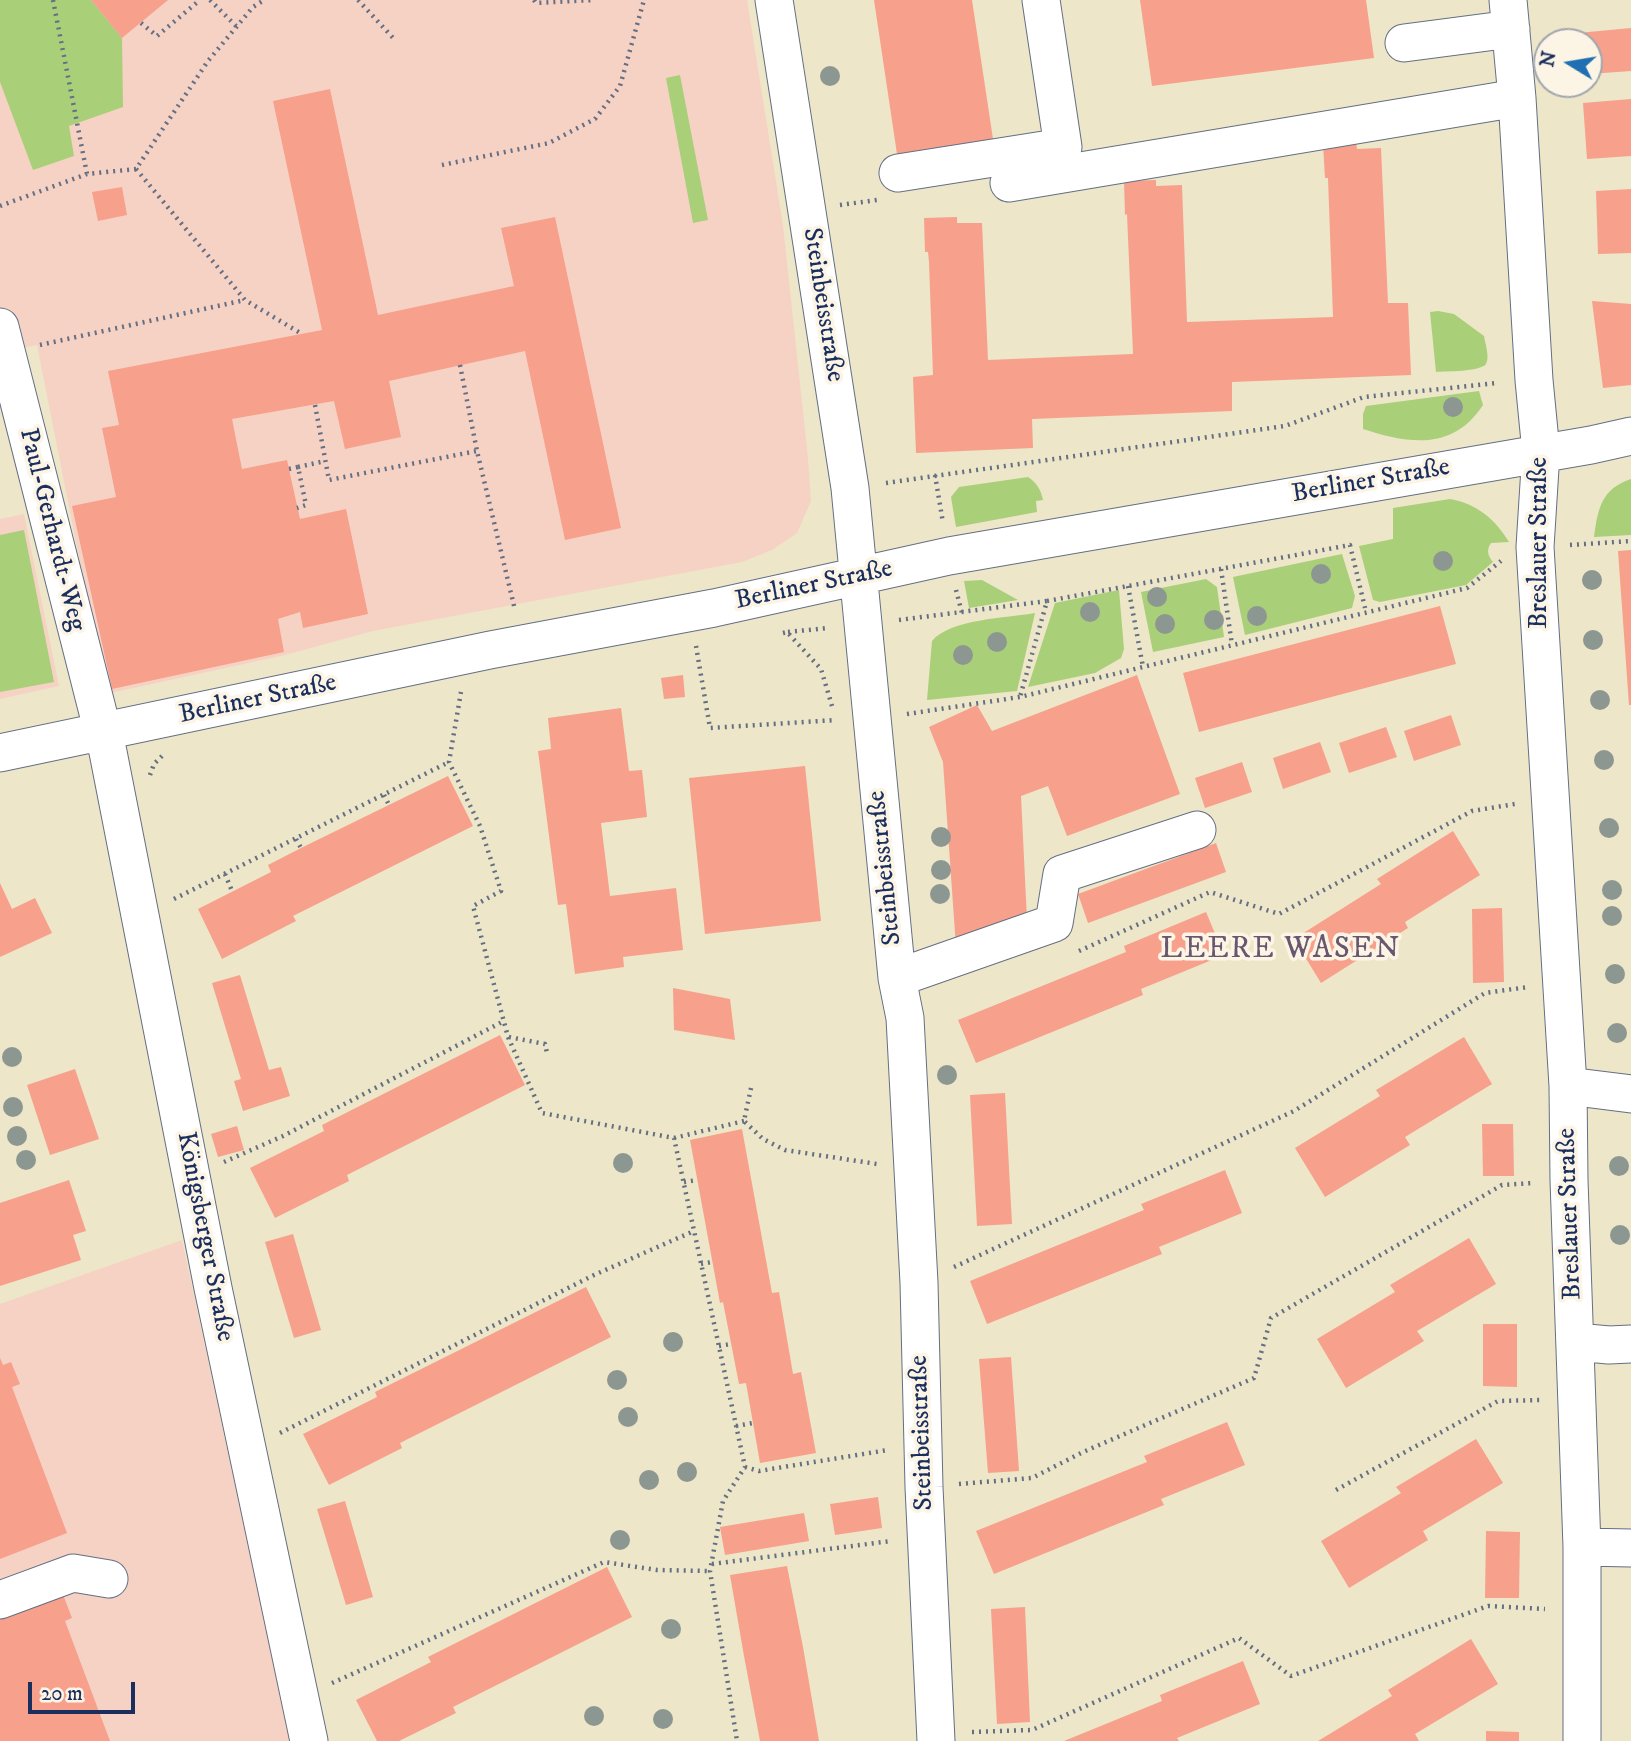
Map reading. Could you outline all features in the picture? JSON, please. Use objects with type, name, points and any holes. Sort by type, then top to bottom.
[{"type":"street","name":"Steinbeisstraße","points":[[774,0],[850,488],[862,624],[853,719],[905,1018],[919,1283],[924,1487],[936,1737]]},
{"type":"street","points":[[898,173],[1063,147],[1041,0]]},
{"type":"street","points":[[1404,43],[1509,14]]},
{"type":"street","name":"Breslauer Straße","points":[[1509,14],[1541,452],[1535,547],[1568,1086],[1582,1547],[1582,1741]]},
{"type":"street","points":[[1009,183],[1426,111],[1517,98]]},
{"type":"street","name":"Paul-Gerhardt-Weg","points":[[2,339],[103,732]]},
{"type":"street","name":"Berliner Straße","points":[[0,754],[512,646],[714,608],[949,556],[1631,436]]},
{"type":"street","name":"Königsberger Straße","points":[[103,732],[191,1177],[309,1741]]},
{"type":"street","points":[[897,978],[1054,923],[1062,874],[1197,830]]},
{"type":"street","points":[[1568,1086],[1631,1094]]},
{"type":"street","points":[[1576,1342],[1609,1345],[1631,1343]]},
{"type":"street","points":[[1582,1547],[1631,1548]]},
{"type":"street","points":[[0,1600],[73,1573],[109,1580]]},
{"type":"path","points":[[53,0],[88,174]]},
{"type":"path","points":[[141,23],[157,36],[200,0]]},
{"type":"path","points":[[211,0],[237,27]]},
{"type":"path","points":[[136,169],[208,61],[253,7],[264,0]]},
{"type":"path","points":[[358,0],[396,41]]},
{"type":"path","points":[[534,0],[536,3],[593,0]]},
{"type":"path","points":[[442,165],[549,143],[595,119],[620,86],[643,0]]},
{"type":"path","points":[[0,206],[88,174],[136,169]]},
{"type":"path","points":[[136,169],[245,300],[302,334]]},
{"type":"path","points":[[2,339],[245,300]]},
{"type":"path","points":[[460,365],[514,608]]},
{"type":"path","points":[[850,488],[1285,426],[1364,397],[1534,380]]},
{"type":"path","points":[[315,405],[328,480],[477,451]]},
{"type":"path","points":[[289,469],[325,461]]},
{"type":"path","points":[[297,508],[306,505],[298,467]]},
{"type":"path","points":[[696,646],[710,728],[853,719],[1020,696],[1467,588],[1498,562],[1535,547],[1631,541]]},
{"type":"path","points":[[774,634],[1047,601],[1350,545],[1366,612]]},
{"type":"path","points":[[1221,569],[1232,645]]},
{"type":"path","points":[[1128,586],[1143,667]]},
{"type":"path","points":[[1020,696],[1047,601]]},
{"type":"path","points":[[787,632],[821,669],[853,719]]},
{"type":"path","points":[[683,648],[709,644]]},
{"type":"path","points":[[449,690],[462,687],[449,762],[480,826],[501,891],[473,906],[508,1037],[542,1113],[674,1138],[744,1121]]},
{"type":"path","points":[[115,787],[148,779],[163,755]]},
{"type":"path","points":[[141,916],[449,762]]},
{"type":"path","points":[[384,795],[389,805]]},
{"type":"path","points":[[1069,956],[1210,892],[1279,914],[1472,811],[1550,797]]},
{"type":"path","points":[[296,839],[301,848]]},
{"type":"path","points":[[225,874],[232,891]]},
{"type":"path","points":[[919,1283],[1294,1111],[1485,993],[1563,983]]},
{"type":"path","points":[[191,1177],[283,1136],[505,1021]]},
{"type":"path","points":[[508,1037],[545,1044],[547,1054]]},
{"type":"path","points":[[744,1121],[751,1088]]},
{"type":"path","points":[[744,1121],[763,1139],[785,1150],[912,1169]]},
{"type":"path","points":[[674,1138],[745,1467],[723,1501],[710,1570],[737,1741]]},
{"type":"path","points":[[684,1182],[697,1180]]},
{"type":"path","points":[[924,1487],[1032,1478],[1083,1452],[1254,1378],[1272,1318],[1503,1185],[1569,1180]]},
{"type":"path","points":[[248,1451],[289,1427],[582,1281],[694,1231]]},
{"type":"path","points":[[701,1264],[712,1262]]},
{"type":"path","points":[[719,1346],[731,1344]]},
{"type":"path","points":[[1336,1490],[1498,1401],[1578,1399]]},
{"type":"path","points":[[736,1426],[753,1423]]},
{"type":"path","points":[[745,1467],[759,1471],[923,1445]]},
{"type":"path","points":[[712,1564],[926,1536]]},
{"type":"path","points":[[300,1698],[604,1562],[657,1570],[710,1570]]},
{"type":"path","points":[[936,1737],[1032,1730],[1239,1638],[1291,1676],[1489,1606],[1581,1611]]},
{"type":"shaded area","points":[[0,0],[747,0],[783,225],[808,458],[811,501],[797,533],[772,550],[742,562],[373,631],[285,655],[106,694],[37,345],[0,353]]},
{"type":"shaded area","points":[[24,514],[59,686],[0,699],[0,519]]},
{"type":"shaded area","points":[[182,1240],[290,1741],[0,1741],[0,1304]]},
{"type":"green space","points":[[0,0],[91,0],[122,38],[123,107],[69,126],[74,156],[33,170],[0,82]]},
{"type":"green space","points":[[680,75],[708,220],[693,223],[666,78]]},
{"type":"green space","points":[[1430,312],[1454,314],[1484,336],[1487,361],[1483,367],[1436,372]]},
{"type":"green space","points":[[1479,391],[1483,405],[1471,420],[1444,437],[1413,440],[1363,429],[1366,406]]},
{"type":"green space","points":[[1028,477],[1036,484],[1042,496],[1043,500],[1036,501],[1037,512],[956,527],[951,497],[959,487]]},
{"type":"green space","points":[[1631,479],[1631,535],[1594,537],[1597,518],[1607,494]]},
{"type":"green space","points":[[1450,499],[1460,501],[1484,514],[1498,526],[1509,542],[1491,543],[1488,553],[1493,562],[1466,585],[1380,602],[1373,600],[1359,546],[1393,539],[1393,508]]},
{"type":"green space","points":[[24,530],[54,682],[0,692],[0,535]]},
{"type":"green space","points":[[1342,554],[1355,596],[1352,608],[1245,635],[1233,577]]},
{"type":"green space","points":[[1206,579],[1217,587],[1224,637],[1153,652],[1141,592]]},
{"type":"green space","points":[[982,580],[1018,600],[969,608],[964,581]]},
{"type":"green space","points":[[1119,590],[1124,649],[1121,658],[1095,673],[1028,687],[1055,603]]},
{"type":"green space","points":[[1035,613],[1017,691],[927,700],[932,641],[940,634],[965,624]]},
{"type":"building","points":[[91,0],[168,0],[122,38]]},
{"type":"building","points":[[874,0],[972,0],[993,139],[897,154]]},
{"type":"building","points":[[1140,0],[1366,0],[1374,58],[1152,86]]},
{"type":"building","points":[[1631,28],[1631,71],[1603,73],[1603,31]]},
{"type":"building","points":[[330,89],[378,315],[514,286],[501,228],[555,217],[621,528],[565,540],[525,351],[389,381],[401,437],[345,449],[334,401],[232,419],[242,469],[287,460],[300,519],[346,509],[368,614],[303,628],[300,612],[278,619],[284,652],[112,689],[72,506],[116,497],[102,428],[119,425],[108,371],[322,330],[273,101]]},
{"type":"building","points":[[1631,99],[1631,156],[1587,159],[1583,103]]},
{"type":"building","points":[[1356,142],[1357,149],[1381,148],[1388,303],[1408,303],[1411,375],[1232,382],[1232,411],[1032,419],[1033,448],[916,453],[913,377],[933,375],[929,262],[928,252],[925,252],[924,218],[957,217],[957,223],[982,223],[988,360],[1133,354],[1124,181],[1156,180],[1156,186],[1182,185],[1187,322],[1333,317],[1328,178],[1325,178],[1323,144]]},
{"type":"building","points":[[122,187],[127,215],[98,221],[92,192]]},
{"type":"building","points":[[1631,189],[1631,253],[1598,254],[1596,191]]},
{"type":"building","points":[[1592,301],[1631,304],[1631,385],[1603,388]]},
{"type":"building","points":[[1631,550],[1631,705],[1629,705],[1618,551]]},
{"type":"building","points":[[1440,606],[1456,664],[1199,732],[1183,673]]},
{"type":"building","points":[[683,675],[685,697],[664,699],[661,678]]},
{"type":"building","points":[[1137,675],[1180,794],[1067,836],[1048,786],[1021,796],[1027,920],[956,947],[943,762],[929,727],[977,705],[992,731]]},
{"type":"building","points":[[621,708],[629,771],[642,770],[647,817],[601,823],[610,896],[676,888],[683,950],[623,957],[624,967],[575,974],[566,904],[558,905],[538,751],[551,749],[548,718]]},
{"type":"building","points":[[1451,715],[1461,745],[1414,761],[1404,731]]},
{"type":"building","points":[[1386,727],[1397,757],[1349,773],[1339,743]]},
{"type":"building","points":[[1320,742],[1331,772],[1283,789],[1273,758]]},
{"type":"building","points":[[1242,762],[1252,792],[1205,808],[1195,778]]},
{"type":"building","points":[[805,766],[821,921],[705,934],[689,778]]},
{"type":"building","points":[[448,776],[473,826],[293,916],[296,921],[222,959],[198,909],[271,872],[268,865]]},
{"type":"building","points":[[1453,831],[1480,875],[1405,922],[1408,928],[1321,983],[1294,939],[1381,884],[1377,879]]},
{"type":"building","points":[[1216,843],[1226,872],[1088,923],[1078,894]]},
{"type":"building","points":[[0,883],[12,909],[35,898],[52,933],[0,957]]},
{"type":"building","points":[[1502,908],[1504,982],[1473,983],[1472,909]]},
{"type":"building","points":[[1206,912],[1224,955],[1141,989],[1143,995],[976,1063],[958,1020],[1126,952],[1124,946]]},
{"type":"building","points":[[240,975],[269,1070],[281,1067],[290,1096],[243,1111],[234,1081],[241,1079],[212,983]]},
{"type":"building","points":[[673,988],[730,999],[735,1040],[674,1030]]},
{"type":"building","points":[[500,1035],[525,1085],[347,1175],[349,1181],[275,1218],[250,1168],[324,1131],[322,1125]]},
{"type":"building","points":[[1464,1037],[1492,1084],[1405,1137],[1410,1145],[1325,1197],[1295,1148],[1380,1096],[1376,1090]]},
{"type":"building","points":[[75,1069],[99,1139],[50,1155],[27,1085]]},
{"type":"building","points":[[1005,1093],[1012,1224],[977,1226],[970,1095]]},
{"type":"building","points":[[1482,1124],[1513,1124],[1514,1176],[1483,1176]]},
{"type":"building","points":[[237,1126],[244,1150],[218,1157],[211,1134]]},
{"type":"building","points":[[742,1129],[772,1293],[779,1292],[793,1374],[801,1372],[816,1453],[760,1463],[746,1383],[739,1384],[723,1302],[720,1303],[690,1140]]},
{"type":"building","points":[[1225,1170],[1242,1213],[1159,1247],[1162,1254],[987,1324],[970,1281],[1144,1210],[1141,1204]]},
{"type":"building","points":[[69,1180],[86,1231],[73,1235],[81,1260],[0,1286],[0,1203]]},
{"type":"building","points":[[293,1234],[321,1330],[294,1338],[265,1242]]},
{"type":"building","points":[[1469,1238],[1496,1284],[1417,1331],[1424,1341],[1346,1388],[1317,1339],[1395,1292],[1390,1285]]},
{"type":"building","points":[[586,1287],[611,1337],[400,1443],[402,1448],[329,1485],[303,1434],[377,1397],[375,1392]]},
{"type":"building","points":[[1483,1324],[1517,1324],[1517,1387],[1483,1386]]},
{"type":"building","points":[[1011,1357],[1019,1471],[988,1473],[979,1359]]},
{"type":"building","points":[[0,1358],[3,1365],[11,1362],[20,1384],[12,1387],[67,1533],[0,1559]]},
{"type":"building","points":[[1227,1422],[1245,1465],[1161,1499],[1164,1505],[994,1574],[976,1531],[1147,1462],[1144,1456]]},
{"type":"building","points":[[1476,1439],[1503,1483],[1423,1531],[1428,1540],[1349,1588],[1321,1541],[1401,1493],[1396,1487]]},
{"type":"building","points":[[878,1497],[882,1528],[835,1535],[830,1504]]},
{"type":"building","points":[[345,1501],[373,1597],[346,1605],[317,1509]]},
{"type":"building","points":[[804,1513],[809,1541],[725,1555],[720,1527]]},
{"type":"building","points":[[1486,1531],[1520,1532],[1519,1598],[1485,1598]]},
{"type":"building","points":[[787,1566],[819,1741],[760,1741],[744,1656],[730,1575]]},
{"type":"building","points":[[607,1567],[632,1617],[453,1707],[456,1713],[399,1741],[377,1741],[356,1700],[431,1662],[428,1657]]},
{"type":"building","points":[[62,1592],[72,1618],[65,1621],[110,1741],[0,1741],[0,1617]]},
{"type":"building","points":[[1025,1607],[1030,1722],[997,1724],[991,1609]]},
{"type":"building","points":[[1471,1639],[1498,1684],[1415,1734],[1419,1741],[1318,1741],[1392,1696],[1388,1690]]},
{"type":"building","points":[[1243,1661],[1260,1704],[1177,1738],[1179,1741],[1064,1741],[1162,1701],[1160,1695]]},
{"type":"building","points":[[1486,1731],[1519,1732],[1519,1741],[1486,1741]]},
{"type":"district","name":"LEERE WASEN","points":[[1281,951]]}]
